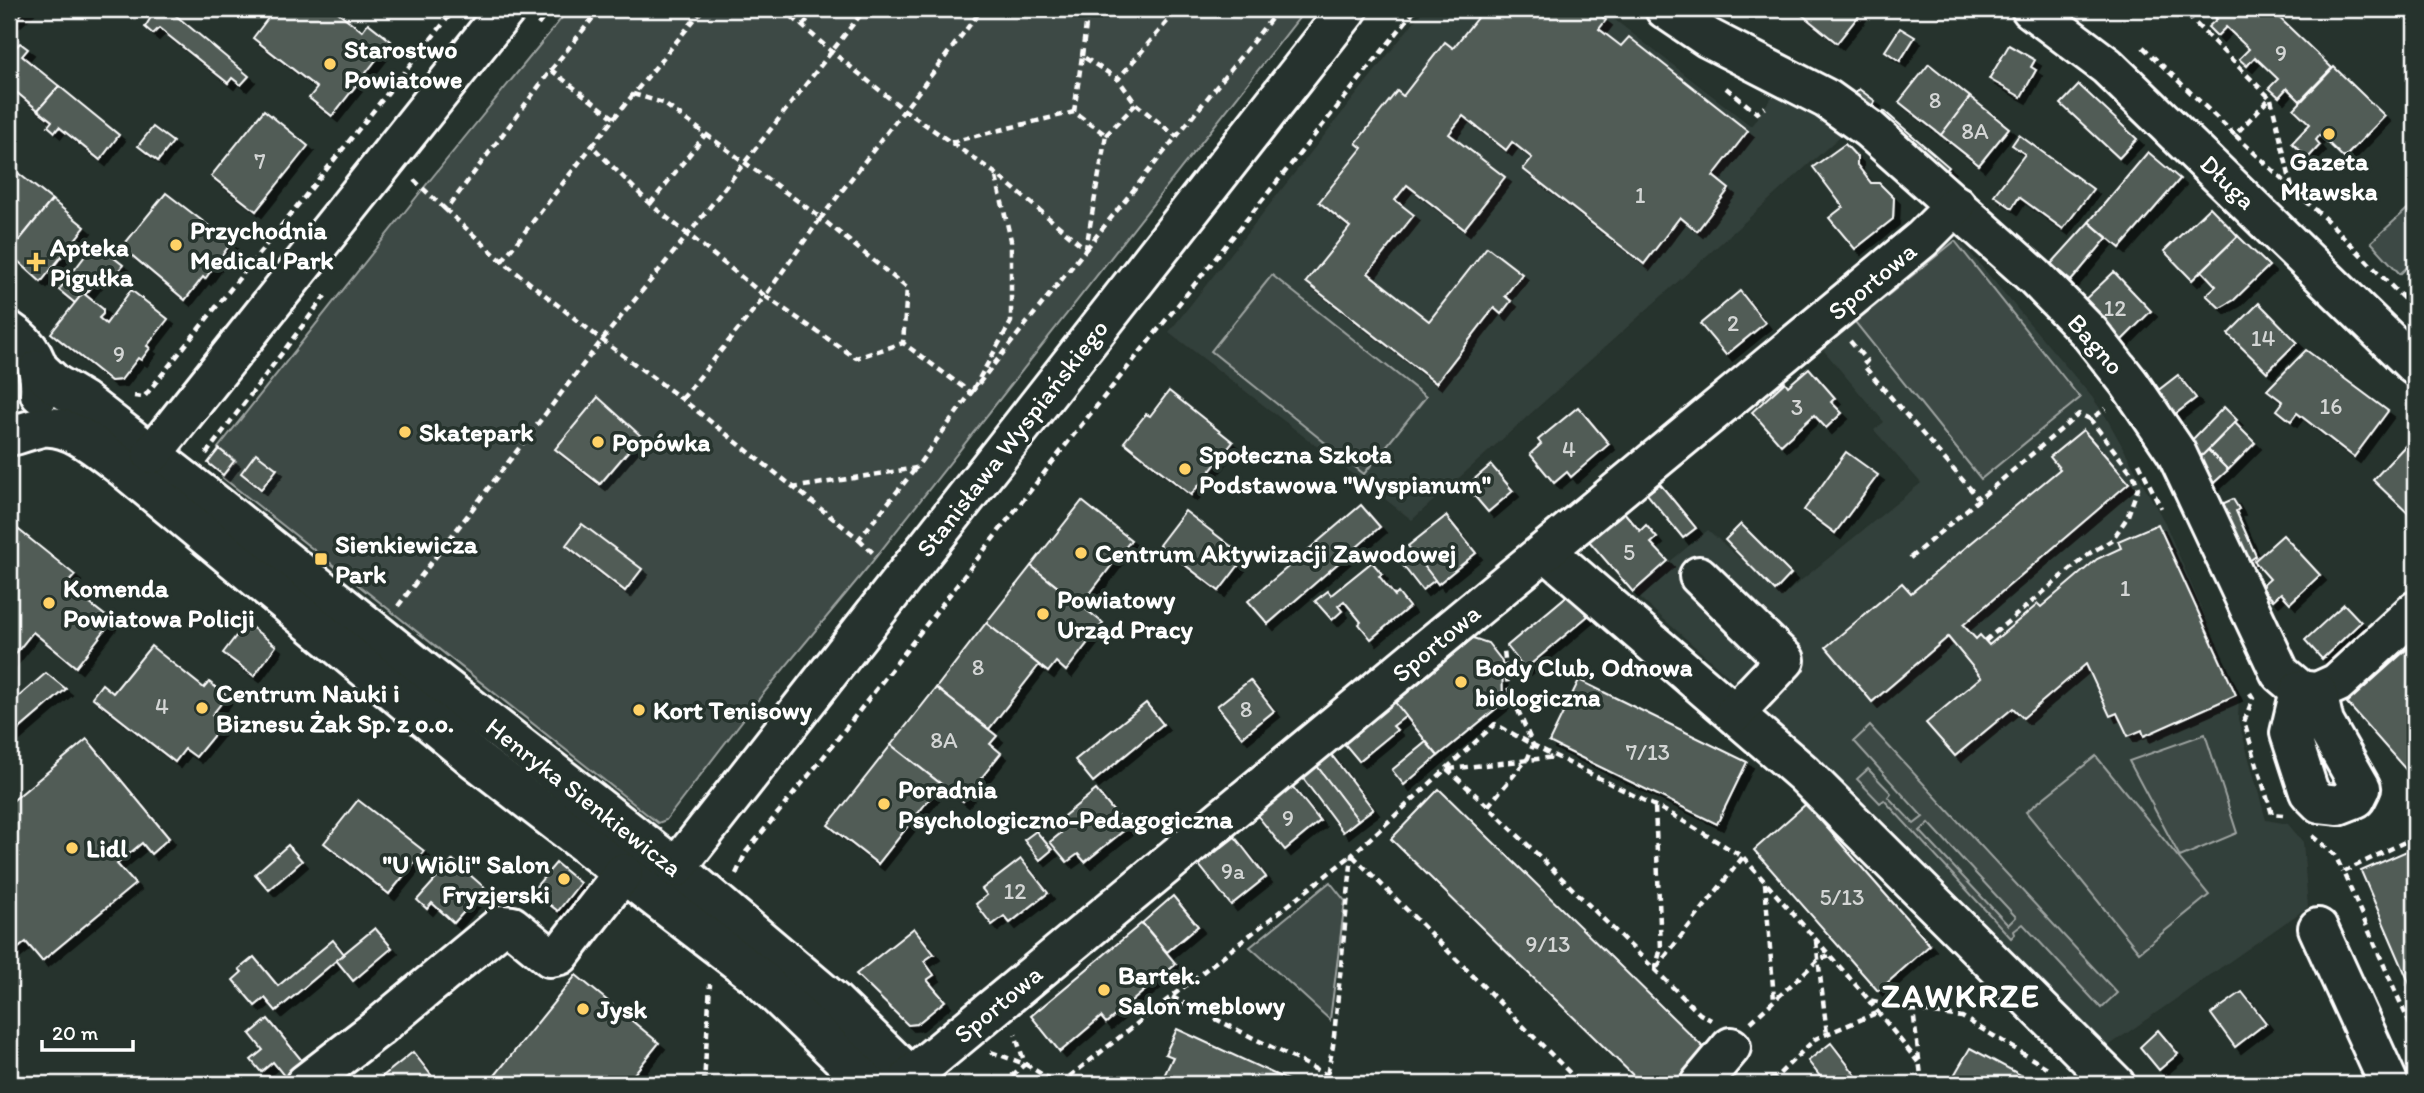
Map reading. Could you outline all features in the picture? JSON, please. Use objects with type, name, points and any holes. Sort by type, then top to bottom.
[{"type":"street","name":"Stanisława Wyspiańskiego","points":[[676,868],[1348,9]]},
{"type":"street","name":"Bagno","points":[[1665,9],[1708,38],[1827,99],[1870,129],[2035,277],[2071,314],[2129,383],[2176,452],[2280,673],[2308,691],[2337,683],[2415,611]]},
{"type":"street","name":"Długa","points":[[2031,9],[2107,66],[2415,366]]},
{"type":"street","points":[[145,449],[519,20]]},
{"type":"street","name":"Sportowa","points":[[914,1080],[1922,239],[1956,205]]},
{"type":"street","name":"Henryka Sienkiewicza","points":[[9,331],[25,343],[39,369],[55,384],[83,401],[145,449],[676,868],[833,1001],[914,1080]]},
{"type":"street","points":[[12,437],[31,418],[40,397],[39,369]]},
{"type":"street","name":"Henryka Sienkiewicza","points":[[12,437],[45,427],[69,432],[98,449],[401,700],[756,975],[869,1084]]},
{"type":"street","points":[[1547,552],[1802,773],[2115,1084]]},
{"type":"street","points":[[1699,576],[1784,660],[1735,713]]},
{"type":"street","points":[[305,1084],[379,1027],[502,925],[512,926],[550,957],[560,955],[623,873]]},
{"type":"street","points":[[2318,928],[2389,1084]]},
{"type":"street","points":[[1700,1084],[1732,1032]]},
{"type":"path","points":[[124,396],[144,397],[455,9]]},
{"type":"path","points":[[519,20],[550,9]]},
{"type":"path","points":[[446,211],[600,9]]},
{"type":"path","points":[[502,261],[703,9]]},
{"type":"path","points":[[783,9],[903,109],[995,173],[1086,249]]},
{"type":"path","points":[[803,25],[816,9]]},
{"type":"path","points":[[394,610],[602,340],[865,9]]},
{"type":"path","points":[[682,399],[765,296],[903,109],[982,9]]},
{"type":"path","points":[[1074,113],[1088,9]]},
{"type":"path","points":[[1118,79],[1178,9]]},
{"type":"path","points":[[859,540],[971,393],[1279,9]]},
{"type":"path","points":[[735,878],[746,852],[1088,418],[1416,9]]},
{"type":"path","points":[[2181,9],[2270,98],[2292,188]]},
{"type":"path","points":[[2143,47],[2292,188],[2415,310]]},
{"type":"path","points":[[1082,56],[1118,79],[1136,104],[1177,137]]},
{"type":"path","points":[[551,70],[614,118]]},
{"type":"path","points":[[633,94],[663,103],[821,218],[907,288],[903,343]]},
{"type":"path","points":[[2235,135],[2270,98]]},
{"type":"path","points":[[1757,113],[1774,100]]},
{"type":"path","points":[[1086,249],[1106,135],[1136,104]]},
{"type":"path","points":[[951,142],[1074,113],[1106,135]]},
{"type":"path","points":[[649,204],[705,135]]},
{"type":"path","points":[[592,146],[649,204],[687,236],[765,296],[856,358],[903,343]]},
{"type":"path","points":[[422,170],[414,180],[502,261],[682,399],[859,540],[882,562]]},
{"type":"path","points":[[971,393],[1011,322],[1011,240],[995,173]]},
{"type":"path","points":[[204,461],[206,452],[332,288]]},
{"type":"path","points":[[2402,296],[2415,291]]},
{"type":"path","points":[[1843,332],[1867,361],[1863,365],[1979,499]]},
{"type":"path","points":[[903,343],[971,393]]},
{"type":"path","points":[[2102,403],[2112,419]]},
{"type":"path","points":[[2090,419],[2106,410]]},
{"type":"path","points":[[1910,558],[2079,414],[2090,419],[2134,475],[2138,488],[2127,518],[2112,540],[2090,553],[1985,640]]},
{"type":"path","points":[[2138,461],[2162,510]]},
{"type":"path","points":[[792,488],[916,468]]},
{"type":"path","points":[[1488,806],[1528,758],[1533,745],[1508,687],[1504,650]]},
{"type":"path","points":[[2247,687],[2253,698],[2244,722],[2272,814],[2288,816]]},
{"type":"path","points":[[983,1049],[1025,1064],[1059,1084],[1352,855],[1495,724],[1655,806],[1743,857],[1869,1000],[1919,1063]]},
{"type":"path","points":[[1447,769],[1556,757]]},
{"type":"path","points":[[1447,769],[1700,1014],[1732,1032],[1774,1001],[1818,960],[1830,956]]},
{"type":"path","points":[[1655,806],[1661,948],[1655,970]]},
{"type":"path","points":[[2307,832],[2335,855],[2415,1036]]},
{"type":"path","points":[[2343,872],[2415,837]]},
{"type":"path","points":[[1322,1084],[1327,1075],[1333,1046],[1352,855]]},
{"type":"path","points":[[1352,855],[1581,1084]]},
{"type":"path","points":[[1655,970],[1743,857]]},
{"type":"path","points":[[1765,882],[1774,1001]]},
{"type":"path","points":[[1816,940],[1828,1034]]},
{"type":"path","points":[[704,1084],[710,982]]},
{"type":"path","points":[[1171,996],[1350,1084]]},
{"type":"path","points":[[1869,1000],[1962,1017],[2052,1071]]},
{"type":"path","points":[[1913,1010],[1922,1084]]},
{"type":"path","points":[[1759,1084],[1775,1078],[1815,1039],[1879,1012]]},
{"type":"path","points":[[1003,1084],[1025,1064]]},
{"type":"shaded area","points":[[569,9],[1306,9],[868,567],[762,695],[666,820],[658,823],[222,477],[236,461],[218,448]]},
{"type":"shaded area","points":[[1424,9],[1601,9],[1751,126],[1774,94],[1846,131],[1412,520],[1169,332]]},
{"type":"shaded area","points":[[2415,202],[2415,260],[2400,274],[2371,242]]},
{"type":"shaded area","points":[[1955,241],[2080,398],[1981,479],[1855,322]]},
{"type":"shaded area","points":[[1960,241],[2106,417],[2165,523],[2239,696],[2238,719],[2266,820],[2288,824],[2303,842],[2308,907],[2107,1047],[1729,677],[1633,592],[1708,530],[1782,596],[1921,483],[1874,430],[1884,422],[1820,346],[1949,242]]},
{"type":"shaded area","points":[[1272,275],[1426,397],[1364,474],[1211,351]]},
{"type":"shaded area","points":[[1870,726],[2117,993],[2101,1008],[2023,924],[2014,931],[2015,934],[2011,938],[1884,800],[1880,803],[1857,779],[1868,769],[1891,793],[1888,797],[1914,824],[1923,817],[1854,741]],"holes":[[[1929,823],[2016,917],[2008,925],[1920,831]]]},
{"type":"shaded area","points":[[2205,734],[2237,833],[2180,857],[2129,761]]},
{"type":"shaded area","points":[[2096,756],[2209,895],[2139,952],[2026,812]]},
{"type":"shaded area","points":[[1330,882],[1345,901],[1330,1020],[1250,947]]},
{"type":"building","points":[[9,9],[27,9],[9,25]]},
{"type":"building","points":[[156,9],[168,9],[249,76],[241,85],[232,78],[228,83],[159,28],[153,34],[145,27]]},
{"type":"building","name":"Starostwo Powiatowe","points":[[275,9],[334,9],[362,31],[368,23],[391,41],[332,116],[309,98],[317,88],[253,38]]},
{"type":"building","points":[[1484,9],[1592,9],[1606,20],[1599,29],[1621,46],[1629,37],[1748,131],[1713,176],[1729,189],[1697,231],[1680,217],[1644,264],[1523,169],[1532,158],[1512,142],[1506,150],[1463,116],[1449,134],[1505,177],[1464,229],[1407,185],[1395,200],[1414,215],[1368,273],[1429,321],[1487,247],[1522,274],[1505,296],[1511,301],[1501,314],[1494,308],[1436,383],[1306,282],[1350,227],[1319,202],[1362,148],[1356,143],[1397,91],[1403,96],[1445,42],[1453,48]]},
{"type":"building","points":[[1806,9],[1864,9],[1837,43],[1801,14]]},
{"type":"building","points":[[2206,9],[2270,9],[2332,68],[2300,101],[2287,88],[2279,97],[2269,88],[2278,79],[2255,57],[2247,66],[2239,59],[2249,49],[2226,27],[2217,36],[2208,27],[2217,19]]},
{"type":"building","points":[[1900,28],[1915,37],[1900,61],[1885,51]]},
{"type":"building","points":[[20,43],[28,49],[22,56],[59,86],[38,110],[9,86],[9,45],[14,49]]},
{"type":"building","points":[[2009,45],[2035,60],[2031,67],[2036,70],[2021,97],[1989,79]]},
{"type":"building","points":[[1929,64],[1970,97],[1941,135],[1899,102]]},
{"type":"building","points":[[2334,67],[2385,116],[2344,158],[2320,135],[2316,140],[2320,145],[2308,158],[2292,143],[2310,124],[2294,109]]},
{"type":"building","points":[[2079,85],[2137,139],[2119,158],[2061,104]]},
{"type":"building","points":[[59,86],[119,135],[100,160],[59,127],[55,132],[48,126],[52,121],[38,110]]},
{"type":"building","points":[[1859,89],[1875,101],[1866,114],[1849,102]]},
{"type":"building","points":[[1970,97],[2009,128],[1979,165],[1941,135]]},
{"type":"building","points":[[264,110],[308,146],[256,211],[211,176]]},
{"type":"building","points":[[1884,111],[1949,167],[1940,178],[1875,122]]},
{"type":"building","points":[[153,127],[173,142],[158,161],[138,146]]},
{"type":"building","points":[[2019,135],[2093,189],[2063,229],[2019,197],[2012,208],[1994,195],[2025,154],[2012,145]]},
{"type":"building","points":[[1845,144],[1857,157],[1857,165],[1871,183],[1879,183],[1894,198],[1893,219],[1855,249],[1829,218],[1843,207],[1813,167]]},
{"type":"building","points":[[2148,152],[2180,179],[2120,248],[2089,222]]},
{"type":"building","points":[[18,173],[52,200],[9,253],[9,184]]},
{"type":"building","name":"Przychodnia Medical Park","points":[[166,193],[231,243],[205,279],[203,277],[185,300],[122,247]]},
{"type":"building","points":[[52,200],[85,227],[41,282],[9,253]]},
{"type":"building","points":[[2210,207],[2238,236],[2192,280],[2164,251]]},
{"type":"building","points":[[2089,222],[2107,238],[2071,281],[2051,264]]},
{"type":"building","points":[[2238,236],[2269,266],[2234,300],[2220,308],[2206,295],[2216,286],[2202,271]]},
{"type":"building","points":[[95,243],[123,265],[116,274],[108,267],[75,303],[59,290]]},
{"type":"building","points":[[2114,272],[2151,311],[2117,345],[2079,305]]},
{"type":"building","points":[[131,290],[168,319],[147,346],[150,348],[141,360],[138,358],[121,380],[111,381],[51,333],[83,293],[103,309],[99,318],[106,324]]},
{"type":"building","points":[[1740,291],[1765,323],[1726,355],[1700,324]]},
{"type":"building","points":[[2259,303],[2297,342],[2267,372],[2228,334]]},
{"type":"building","points":[[2306,350],[2388,411],[2354,457],[2297,413],[2291,421],[2277,410],[2283,402],[2267,390]]},
{"type":"building","points":[[1809,368],[1835,398],[1831,402],[1842,413],[1826,428],[1814,415],[1781,445],[1752,412],[1785,382],[1788,386]]},
{"type":"building","points":[[2178,375],[2196,398],[2174,415],[2156,392]]},
{"type":"building","name":"Społeczna Szkoła Podstawowa \"Wyspianum\"","points":[[1169,391],[1233,442],[1191,495],[1124,442],[1146,414],[1150,416]]},
{"type":"building","name":"Popówka","points":[[598,397],[641,436],[600,484],[555,449]]},
{"type":"building","points":[[1578,407],[1609,444],[1571,477],[1567,472],[1554,483],[1530,454],[1541,444],[1538,440]]},
{"type":"building","points":[[2224,407],[2237,420],[2202,456],[2189,443]]},
{"type":"building","points":[[2235,423],[2255,443],[2228,470],[2208,450]]},
{"type":"building","points":[[2083,430],[2129,483],[1963,625],[1976,639],[1980,635],[1989,645],[2038,604],[2041,607],[2097,559],[2121,548],[2118,541],[2158,524],[2236,695],[2144,736],[2142,730],[2128,736],[2117,713],[2110,716],[2086,664],[2023,718],[2013,708],[1955,756],[1926,723],[1981,677],[1948,637],[1872,702],[1826,647],[1902,583],[1911,593],[2060,469],[2050,457]]},
{"type":"building","points":[[2406,445],[2415,453],[2415,520],[2373,480]]},
{"type":"building","points":[[219,449],[234,461],[223,475],[208,463]]},
{"type":"building","points":[[2208,450],[2228,470],[2206,490],[2193,464]]},
{"type":"building","points":[[1846,452],[1878,475],[1835,533],[1804,510]]},
{"type":"building","points":[[256,453],[277,469],[261,489],[241,473]]},
{"type":"building","points":[[1491,465],[1513,491],[1488,512],[1466,486]]},
{"type":"building","points":[[1660,484],[1696,528],[1683,538],[1647,494]]},
{"type":"building","points":[[2233,499],[2256,556],[2240,568],[2213,508]]},
{"type":"building","name":"Centrum Aktywizacji Zawodowej","points":[[1082,501],[1131,540],[1081,605],[1031,566]]},
{"type":"building","points":[[1361,505],[1380,527],[1268,624],[1248,601]]},
{"type":"building","points":[[1185,511],[1245,557],[1219,591],[1159,545]]},
{"type":"building","points":[[1623,511],[1640,531],[1646,525],[1657,538],[1651,543],[1668,561],[1633,592],[1589,541]]},
{"type":"building","points":[[1446,516],[1476,553],[1438,584],[1408,546]]},
{"type":"building","name":"Komenda Powiatowa Policji","points":[[9,522],[75,575],[66,585],[112,621],[76,667],[33,632],[9,662]]},
{"type":"building","points":[[582,524],[642,569],[625,591],[566,545]]},
{"type":"building","points":[[1741,524],[1791,574],[1775,591],[1725,540]]},
{"type":"building","points":[[2283,535],[2320,575],[2290,603],[2281,593],[2273,600],[2261,587],[2270,579],[2254,561]]},
{"type":"building","points":[[1414,553],[1435,580],[1422,590],[1401,563]]},
{"type":"building","points":[[1372,562],[1395,596],[1398,593],[1409,607],[1371,639],[1344,601],[1338,606],[1342,611],[1332,620],[1315,601],[1328,591],[1331,595]]},
{"type":"building","name":"Powiatowy Urząd Pracy","points":[[1031,566],[1103,623],[1066,671],[1056,662],[1048,672],[986,623]]},
{"type":"building","points":[[1569,594],[1588,616],[1525,669],[1507,646]]},
{"type":"building","points":[[2344,604],[2361,622],[2322,659],[2305,640]]},
{"type":"building","points":[[246,623],[276,646],[254,676],[223,653]]},
{"type":"building","points":[[986,623],[1039,665],[989,729],[936,688]]},
{"type":"building","name":"Body Club, Odnowa biologiczna","points":[[1473,638],[1488,643],[1502,661],[1503,703],[1438,756],[1395,703]]},
{"type":"building","points":[[2415,642],[2413,749],[2415,780],[2347,703]]},
{"type":"building","points":[[151,646],[204,688],[209,682],[227,696],[212,715],[223,724],[196,757],[185,749],[175,762],[92,697],[102,684],[113,693]]},
{"type":"building","points":[[46,673],[66,689],[9,738],[9,705]]},
{"type":"building","points":[[1250,680],[1274,711],[1242,737],[1217,706]]},
{"type":"building","points":[[1579,680],[1747,762],[1717,824],[1549,742]]},
{"type":"building","points":[[936,688],[997,736],[990,744],[1001,753],[963,801],[891,745]]},
{"type":"building","points":[[1394,701],[1406,716],[1393,726],[1397,730],[1359,761],[1343,742]]},
{"type":"building","points":[[1146,703],[1163,724],[1093,782],[1075,760]]},
{"type":"building","name":"Lidl","points":[[87,739],[169,838],[151,854],[142,843],[117,864],[135,884],[42,961],[26,942],[9,956],[9,804]]},
{"type":"building","points":[[1426,742],[1438,756],[1404,785],[1392,770]]},
{"type":"building","name":"Poradnia Psychologiczno-Pedagogiczna","points":[[891,745],[941,784],[878,864],[828,825]]},
{"type":"building","points":[[1330,753],[1373,809],[1358,820],[1316,765]]},
{"type":"building","points":[[1317,766],[1358,820],[1343,832],[1302,777]]},
{"type":"building","points":[[1292,786],[1320,821],[1285,850],[1257,815]]},
{"type":"building","points":[[1439,789],[1706,1050],[1672,1084],[1642,1084],[1391,839]]},
{"type":"building","points":[[1096,790],[1127,828],[1085,862],[1078,854],[1067,862],[1050,842],[1061,833],[1054,824]]},
{"type":"building","points":[[358,800],[424,851],[389,894],[324,843]]},
{"type":"building","points":[[1806,804],[1930,945],[1878,991],[1754,850]]},
{"type":"building","points":[[1036,831],[1052,850],[1040,860],[1024,840]]},
{"type":"building","points":[[1235,837],[1266,877],[1231,905],[1199,865]]},
{"type":"building","points":[[288,845],[302,861],[269,890],[255,874]]},
{"type":"building","points":[[2409,850],[2415,864],[2415,996],[2361,871]]},
{"type":"building","points":[[1021,859],[1048,893],[1010,923],[1004,916],[992,925],[976,904],[987,895],[982,889]]},
{"type":"building","points":[[453,860],[485,888],[454,923],[432,903],[427,909],[417,900]]},
{"type":"building","points":[[556,863],[580,883],[558,911],[532,891]]},
{"type":"building","points":[[1173,896],[1198,926],[1167,952],[1142,923]]},
{"type":"building","name":"Bartek. Salon meblowy","points":[[1142,923],[1176,964],[1106,1023],[1101,1017],[1060,1052],[1031,1016]]},
{"type":"building","points":[[375,928],[392,948],[353,981],[336,960]]},
{"type":"building","points":[[914,928],[934,954],[924,961],[934,975],[927,980],[945,1001],[917,1024],[908,1025],[856,974]]},
{"type":"building","points":[[333,940],[344,954],[276,1011],[265,998],[255,1006],[233,980],[242,972],[239,969],[254,957],[278,986]]},
{"type":"building","name":"Jysk","points":[[576,975],[659,1043],[626,1084],[488,1084]]},
{"type":"building","points":[[2242,992],[2266,1023],[2235,1047],[2211,1014]]},
{"type":"building","points":[[268,1019],[308,1068],[289,1082],[273,1062],[261,1072],[251,1060],[263,1050],[250,1034]]},
{"type":"building","points":[[1177,1029],[1296,1084],[1176,1084],[1163,1078],[1173,1057],[1165,1054]]},
{"type":"building","points":[[2158,1030],[2178,1054],[2159,1070],[2140,1047]]},
{"type":"building","points":[[1831,1043],[1857,1077],[1847,1084],[1826,1084],[1808,1061]]},
{"type":"building","points":[[1970,1048],[2032,1081],[2030,1084],[1949,1084]]},
{"type":"building","points":[[413,1052],[438,1084],[373,1084]]},
{"type":"place","name":"Starostwo Powiatowe","points":[[330,64]]},
{"type":"place","name":"Gazeta Mławska","points":[[2329,134]]},
{"type":"place","name":"Przychodnia Medical Park","points":[[176,245]]},
{"type":"place","name":"Apteka Pigułka","points":[[36,262]]},
{"type":"place","name":"Skatepark","points":[[405,432]]},
{"type":"place","name":"Popówka","points":[[598,442]]},
{"type":"place","name":"Społeczna Szkoła Podstawowa \"Wyspianum\"","points":[[1185,469]]},
{"type":"place","name":"Centrum Aktywizacji Zawodowej","points":[[1081,553]]},
{"type":"place","name":"Sienkiewicza Park","points":[[321,559]]},
{"type":"place","name":"Komenda Powiatowa Policji","points":[[49,603]]},
{"type":"place","name":"Powiatowy Urząd Pracy","points":[[1043,614]]},
{"type":"place","name":"Body Club, Odnowa biologiczna","points":[[1461,682]]},
{"type":"place","name":"Centrum Nauki i Biznesu Żak Sp. z o.o.","points":[[202,708]]},
{"type":"place","name":"Kort Tenisowy","points":[[639,710]]},
{"type":"place","name":"Poradnia Psychologiczno-Pedagogiczna","points":[[884,804]]},
{"type":"place","name":"Lidl","points":[[72,848]]},
{"type":"place","name":"\"U Wioli\" Salon Fryzjerski","points":[[564,879]]},
{"type":"place","name":"Bartek. Salon meblowy","points":[[1104,990]]},
{"type":"place","name":"Jysk","points":[[583,1009]]},
{"type":"district","name":"ZAWKRZE","points":[[1961,995]]}]
